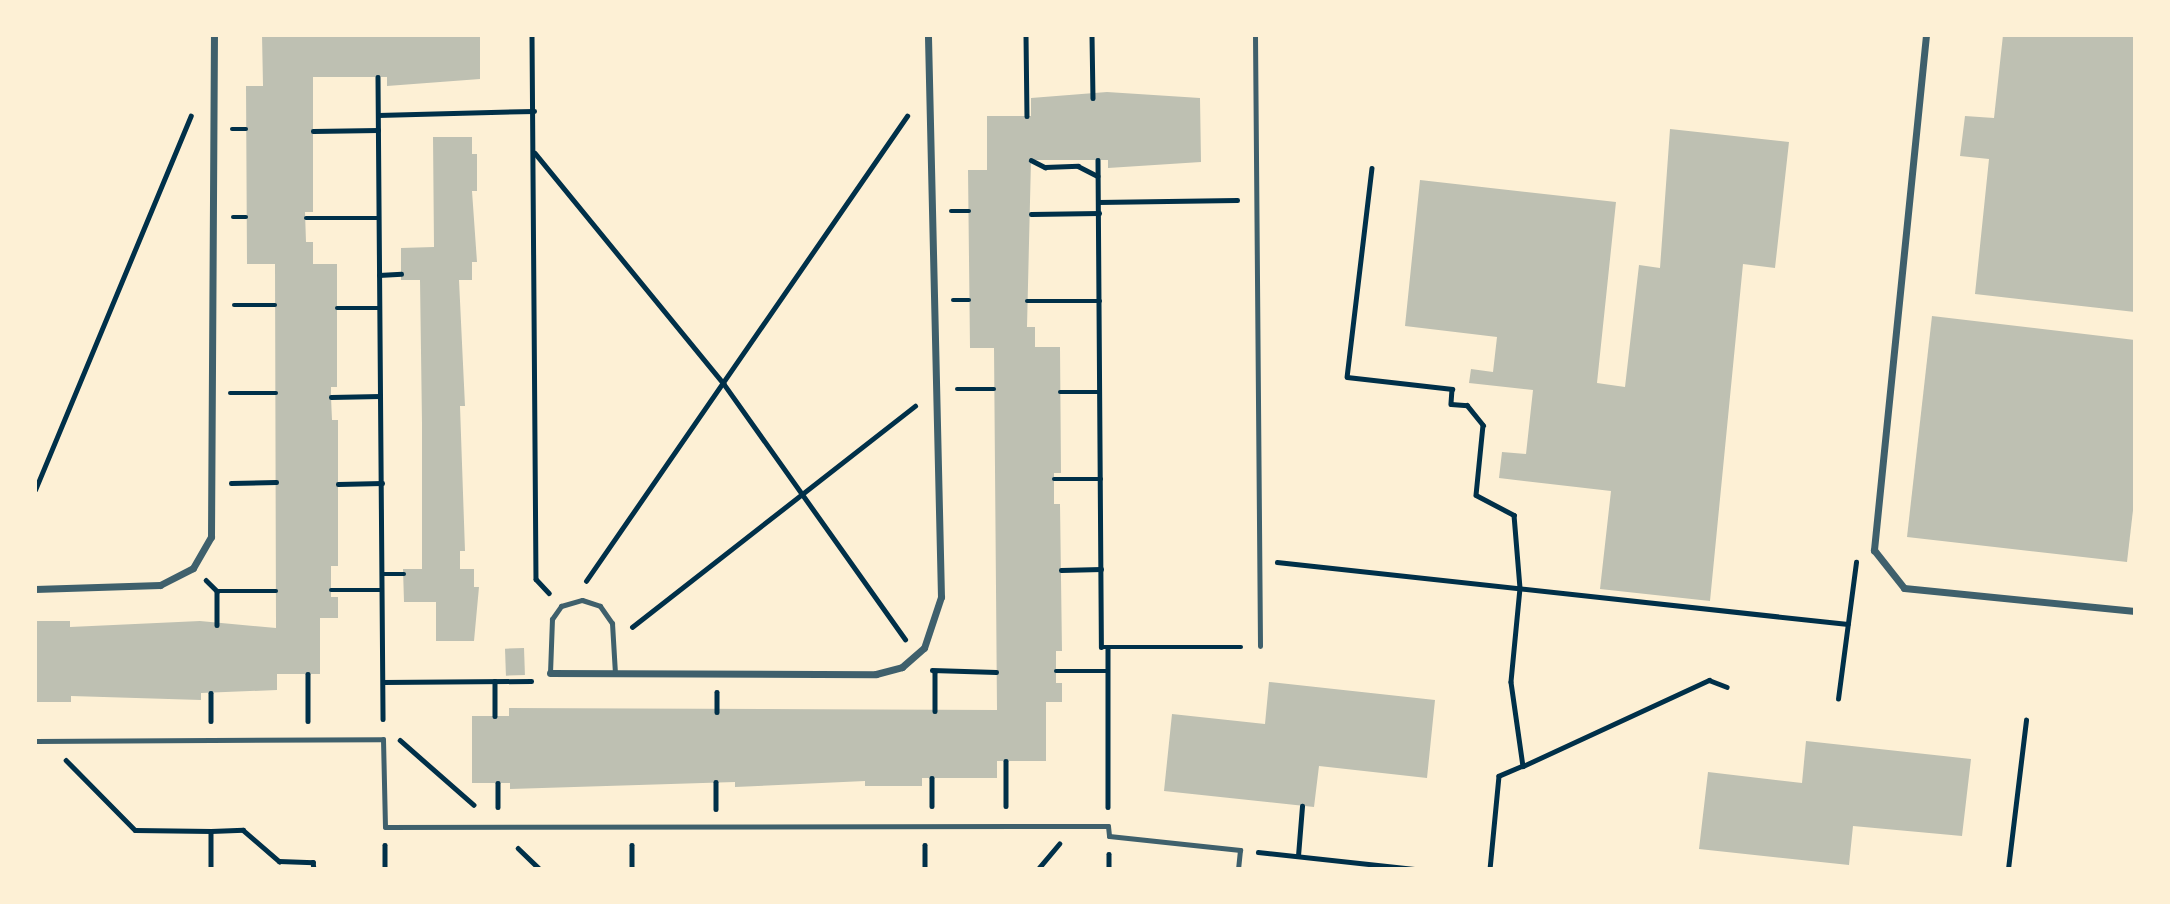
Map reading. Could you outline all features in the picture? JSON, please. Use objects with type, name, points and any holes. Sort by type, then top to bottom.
[{"type":"street","points":[[35,589],[144,589],[182,576],[211,537],[216,483],[214,35]]},
{"type":"street","points":[[550,673],[876,674],[917,656],[934,630],[941,597],[928,35]]},
{"type":"street","points":[[1926,35],[1874,550],[1904,588],[2135,611]]},
{"type":"lane","points":[[1255,35],[1260,646]]},
{"type":"lane","points":[[550,673],[550,629],[561,606],[577,601],[607,613],[615,640],[615,673]]},
{"type":"lane","points":[[35,741],[383,739],[384,827],[498,829],[1108,826],[1109,836],[1240,850],[1238,869]]},
{"type":"path","points":[[532,35],[535,153],[536,579],[561,606]]},
{"type":"path","points":[[1026,35],[1027,116]]},
{"type":"path","points":[[1092,35],[1093,97]]},
{"type":"path","points":[[378,77],[383,739],[408,741],[498,829]]},
{"type":"path","points":[[577,601],[931,82]]},
{"type":"path","points":[[378,115],[534,111]]},
{"type":"path","points":[[35,490],[193,112]]},
{"type":"path","points":[[313,131],[378,130]]},
{"type":"path","points":[[535,153],[724,384],[804,493],[917,656]]},
{"type":"path","points":[[1031,160],[1045,167],[1078,166],[1098,177]]},
{"type":"path","points":[[1098,160],[1101,647],[1260,646]]},
{"type":"path","points":[[1372,168],[1347,377],[1452,389],[1451,404],[1467,405],[1483,425],[1476,495],[1514,515],[1520,588],[1511,682],[1523,766]]},
{"type":"path","points":[[1098,202],[1256,200]]},
{"type":"path","points":[[1031,214],[1099,214]]},
{"type":"path","points":[[306,218],[379,218]]},
{"type":"path","points":[[379,275],[401,274]]},
{"type":"path","points":[[1027,301],[1100,301]]},
{"type":"path","points":[[215,305],[275,305]]},
{"type":"path","points":[[337,308],[380,308]]},
{"type":"path","points":[[615,640],[937,390],[994,389]]},
{"type":"path","points":[[1060,392],[1100,392]]},
{"type":"path","points":[[215,393],[276,393]]},
{"type":"path","points":[[331,397],[380,396]]},
{"type":"path","points":[[1054,480],[1101,479]]},
{"type":"path","points":[[216,483],[276,482]]},
{"type":"path","points":[[338,484],[382,484]]},
{"type":"path","points":[[1838,699],[1856,562],[1874,550]]},
{"type":"path","points":[[1259,560],[1848,624]]},
{"type":"path","points":[[1061,570],[1101,569]]},
{"type":"path","points":[[382,574],[404,574]]},
{"type":"path","points":[[331,590],[382,590]]},
{"type":"path","points":[[218,625],[217,591],[276,591]]},
{"type":"path","points":[[1108,647],[1108,826]]},
{"type":"path","points":[[1056,671],[1107,671]]},
{"type":"path","points":[[935,711],[935,673],[996,672]]},
{"type":"path","points":[[383,682],[495,681],[550,673]]},
{"type":"path","points":[[308,674],[308,739]]},
{"type":"path","points":[[1490,869],[1500,776],[1709,680],[1727,687]]},
{"type":"path","points":[[495,681],[495,716]]},
{"type":"path","points":[[211,693],[211,740]]},
{"type":"path","points":[[2008,869],[2026,720]]},
{"type":"path","points":[[48,741],[135,830],[243,830],[279,861],[313,862],[313,869]]},
{"type":"path","points":[[1006,761],[1006,826]]},
{"type":"path","points":[[932,779],[932,826]]},
{"type":"path","points":[[1298,856],[1302,806]]},
{"type":"path","points":[[211,831],[211,869]]},
{"type":"path","points":[[1240,850],[1414,869]]},
{"type":"building","points":[[262,35],[480,35],[480,79],[387,86],[387,77],[313,77],[313,212],[305,212],[306,242],[313,242],[313,264],[337,264],[337,387],[331,387],[331,397],[332,420],[338,420],[338,566],[331,566],[331,597],[338,597],[338,618],[320,618],[320,674],[277,674],[277,690],[201,693],[201,700],[71,696],[71,702],[35,702],[35,621],[70,621],[70,627],[200,621],[276,628],[275,264],[247,264],[246,86],[263,86]]},
{"type":"building","points":[[2003,35],[2135,35],[2135,312],[1975,294],[1989,159],[1960,156],[1965,116],[1994,118]]},
{"type":"building","points":[[1107,92],[1200,98],[1201,162],[1108,168],[1108,160],[1031,160],[1027,327],[1035,327],[1035,347],[1060,347],[1061,473],[1054,473],[1054,504],[1060,504],[1062,651],[1056,651],[1056,683],[1062,683],[1062,702],[1046,702],[1046,761],[997,761],[997,778],[922,778],[922,786],[865,786],[865,781],[735,787],[735,782],[510,789],[510,783],[472,783],[472,716],[509,716],[509,708],[997,710],[994,348],[970,348],[968,170],[987,170],[987,116],[1031,116],[1031,98]]},
{"type":"building","points":[[1670,129],[1789,142],[1775,268],[1743,264],[1710,601],[1600,589],[1611,491],[1499,478],[1502,452],[1526,454],[1533,390],[1469,383],[1471,369],[1493,372],[1497,337],[1405,326],[1420,180],[1616,202],[1597,383],[1625,387],[1639,265],[1660,268]]},
{"type":"building","points":[[433,137],[472,137],[472,154],[477,154],[477,191],[472,191],[477,262],[472,262],[472,280],[459,280],[465,406],[460,406],[465,551],[460,551],[460,569],[474,569],[474,587],[479,587],[474,641],[436,641],[436,602],[404,602],[403,569],[422,569],[422,424],[420,280],[401,280],[401,248],[434,247]]},
{"type":"building","points":[[1932,316],[2135,340],[2135,493],[2127,562],[1907,537]]},
{"type":"building","points":[[524,648],[525,675],[506,676],[505,649]]},
{"type":"building","points":[[1269,682],[1435,700],[1427,778],[1319,766],[1314,807],[1164,791],[1172,714],[1265,724]]},
{"type":"building","points":[[1806,741],[1971,759],[1962,836],[1853,826],[1849,865],[1699,849],[1708,772],[1802,783]]}]
